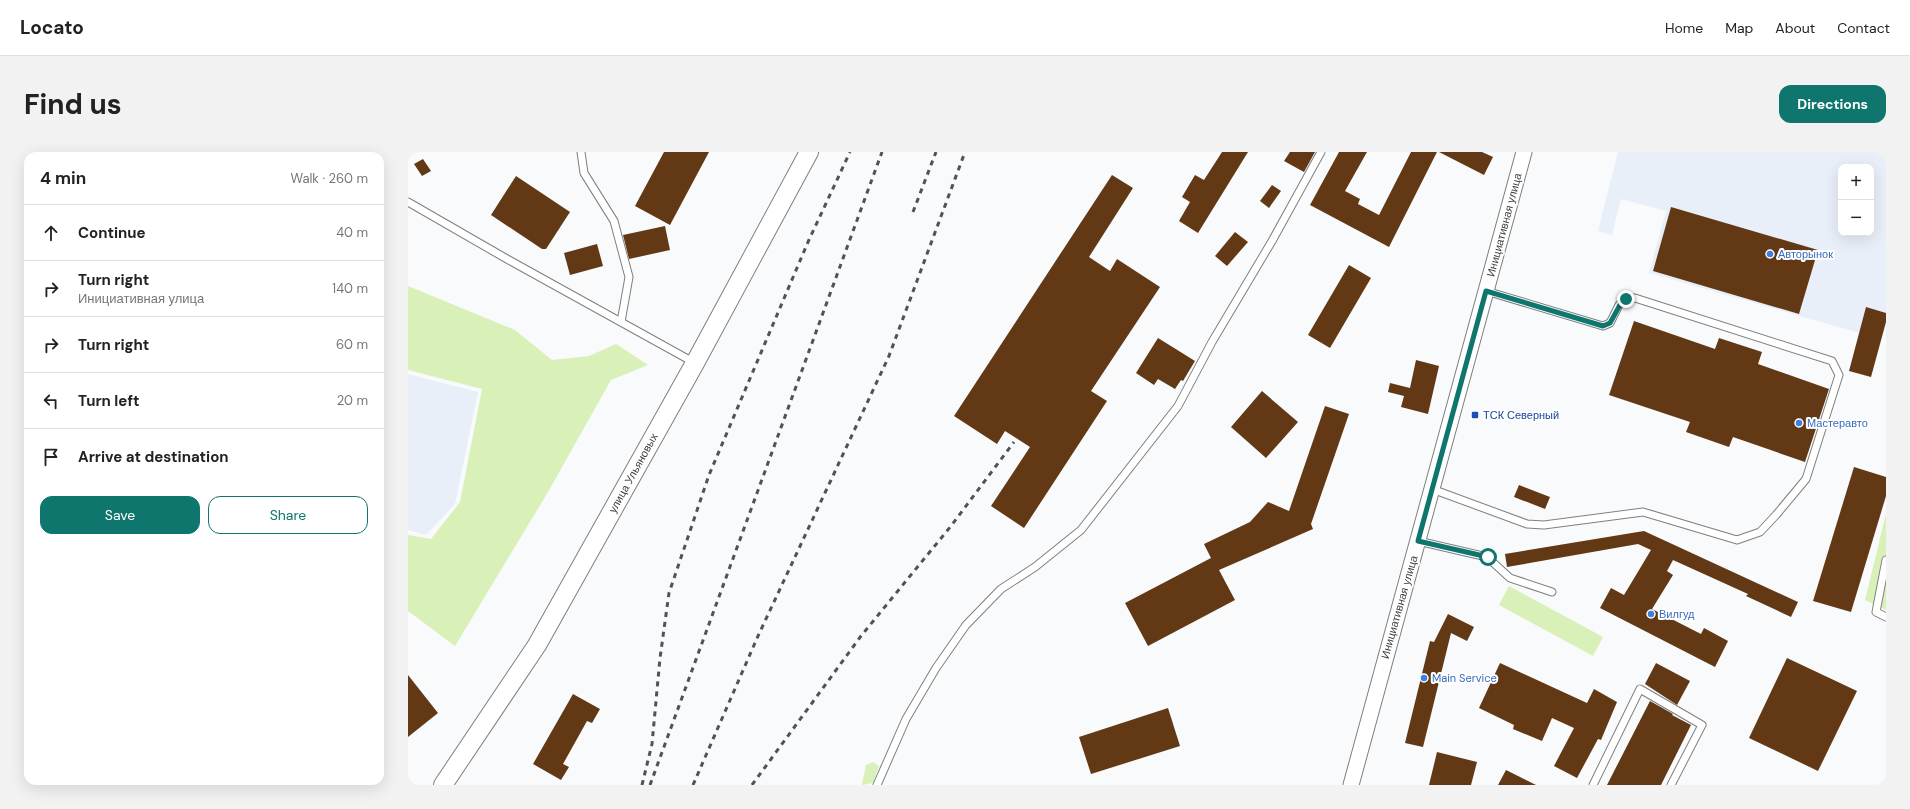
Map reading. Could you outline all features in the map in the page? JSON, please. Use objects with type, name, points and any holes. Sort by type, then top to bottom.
[{"type":"street","name":"улица Ульяновых","points":[[443,785],[537,645],[695,363],[809,152]]},
{"type":"street","name":"Инициативная улица","points":[[1351,785],[1524,152]]},
{"type":"lane","points":[[581,152],[584,173],[614,221],[629,277],[621,322]]},
{"type":"lane","points":[[877,785],[906,718],[936,668],[966,625],[1001,589],[1035,567],[1081,530],[1178,406],[1212,342],[1272,241],[1321,152]]},
{"type":"lane","points":[[408,202],[695,363]]},
{"type":"lane","points":[[1432,489],[1527,524],[1544,525],[1643,512],[1737,540],[1760,532],[1806,479],[1839,375],[1832,361],[1635,298],[1626,299],[1620,305],[1610,323],[1603,326],[1486,291]]},
{"type":"lane","points":[[1418,541],[1488,557],[1510,578],[1552,592]]},
{"type":"lane","points":[[1886,560],[1876,612],[1886,617]]},
{"type":"lane","points":[[1593,785],[1640,689],[1702,725],[1671,785]]},
{"type":"shaded area","name":"Авторынок","points":[[1618,152],[1886,152],[1886,315],[1863,334],[1649,273],[1666,211],[1621,199],[1612,235],[1598,231]]},
{"type":"shaded area","points":[[408,374],[478,392],[455,504],[426,535],[408,530]]},
{"type":"green space","points":[[408,286],[515,330],[552,360],[589,356],[616,344],[648,365],[611,380],[548,492],[455,646],[408,611],[408,535],[431,539],[460,502],[482,389],[408,370]]},
{"type":"green space","points":[[1886,514],[1886,610],[1865,600]]},
{"type":"green space","points":[[1509,586],[1603,637],[1593,656],[1499,605]]},
{"type":"green space","points":[[873,762],[879,766],[873,783],[862,785],[866,765]]},
{"type":"building","points":[[664,152],[709,152],[670,225],[635,206]]},
{"type":"building","points":[[1222,152],[1248,152],[1198,233],[1179,221],[1190,202],[1182,197],[1195,175],[1204,180]]},
{"type":"building","points":[[1290,152],[1315,152],[1304,172],[1284,161]]},
{"type":"building","points":[[1339,152],[1367,152],[1345,191],[1360,199],[1358,204],[1379,215],[1411,152],[1437,152],[1389,247],[1310,205]]},
{"type":"building","points":[[1439,152],[1482,152],[1493,157],[1484,175]]},
{"type":"building","points":[[423,159],[431,171],[422,176],[414,164]]},
{"type":"building","points":[[1112,175],[1133,188],[1089,257],[1110,271],[1117,259],[1160,287],[1091,391],[1107,401],[1024,528],[991,506],[1030,447],[1005,431],[997,444],[954,416]]},
{"type":"building","points":[[516,176],[570,212],[546,249],[542,249],[491,215]]},
{"type":"building","points":[[1272,185],[1281,191],[1269,208],[1260,201]]},
{"type":"building","points":[[1671,207],[1818,250],[1799,314],[1653,271]]},
{"type":"building","points":[[665,226],[670,250],[629,259],[623,235]]},
{"type":"building","points":[[1235,232],[1248,242],[1227,266],[1215,256]]},
{"type":"building","points":[[597,244],[603,266],[570,275],[564,253]]},
{"type":"building","points":[[1349,265],[1371,278],[1330,348],[1308,335]]},
{"type":"building","points":[[1866,307],[1886,313],[1886,322],[1871,377],[1849,371]]},
{"type":"building","points":[[1634,321],[1715,349],[1719,338],[1762,352],[1758,364],[1829,389],[1805,462],[1733,437],[1729,447],[1686,432],[1690,422],[1609,395]]},
{"type":"building","points":[[1158,338],[1195,361],[1183,381],[1181,380],[1175,389],[1158,379],[1154,385],[1136,373]]},
{"type":"building","points":[[1416,360],[1439,366],[1428,414],[1401,407],[1404,396],[1388,392],[1390,383],[1410,388]]},
{"type":"building","points":[[1262,391],[1298,422],[1266,458],[1231,427]]},
{"type":"building","points":[[1325,406],[1349,414],[1311,524],[1313,529],[1219,570],[1235,600],[1148,646],[1125,603],[1211,558],[1204,544],[1250,522],[1268,502],[1289,511]]},
{"type":"building","points":[[1854,467],[1886,477],[1886,496],[1851,612],[1813,601]]},
{"type":"building","points":[[1519,485],[1550,497],[1545,509],[1514,497]]},
{"type":"building","points":[[1644,531],[1798,602],[1791,617],[1746,596],[1748,594],[1673,560],[1667,571],[1673,575],[1652,609],[1701,634],[1704,628],[1728,641],[1715,667],[1600,608],[1611,588],[1624,595],[1651,550],[1638,544],[1507,567],[1505,554]]},
{"type":"building","points":[[1448,614],[1474,627],[1467,641],[1451,633],[1423,747],[1405,743],[1430,641],[1434,642]]},
{"type":"building","points":[[1787,658],[1857,691],[1818,771],[1749,738]]},
{"type":"building","points":[[1500,663],[1587,703],[1594,689],[1617,702],[1601,740],[1598,739],[1577,778],[1554,766],[1574,728],[1552,718],[1542,741],[1513,729],[1514,725],[1479,708]]},
{"type":"building","points":[[1656,663],[1690,681],[1677,705],[1645,684]]},
{"type":"building","points":[[408,675],[438,713],[408,737]]},
{"type":"building","points":[[573,694],[600,709],[592,723],[587,721],[563,764],[569,767],[561,780],[533,764]]},
{"type":"building","points":[[1650,701],[1691,725],[1661,785],[1607,785]]},
{"type":"building","points":[[1168,708],[1180,746],[1091,774],[1079,737]]},
{"type":"building","points":[[1437,752],[1477,762],[1471,785],[1429,785]]},
{"type":"building","points":[[1506,770],[1536,785],[1498,785]]},
{"type":"railway","points":[[642,785],[652,744],[660,658],[669,593],[709,475],[808,242],[850,152]]},
{"type":"railway","points":[[650,785],[882,152]]},
{"type":"railway","points":[[913,212],[936,152]]},
{"type":"railway","points":[[693,785],[758,636],[889,356],[965,152]]},
{"type":"railway","points":[[752,785],[861,636],[951,526],[1014,442]]},
{"type":"place","name":"Авторынок","points":[[1770,254]]},
{"type":"place","name":"ТСК Северный","points":[[1475,415]]},
{"type":"place","name":"Мастеравто","points":[[1799,423]]},
{"type":"place","name":"Вилгуд","points":[[1651,614]]},
{"type":"place","name":"Main Service","points":[[1424,678]]},
{"type":"route","points":[[1488,557],[1418,541],[1486,291],[1603,326],[1610,323],[1620,305],[1626,299]]}]
